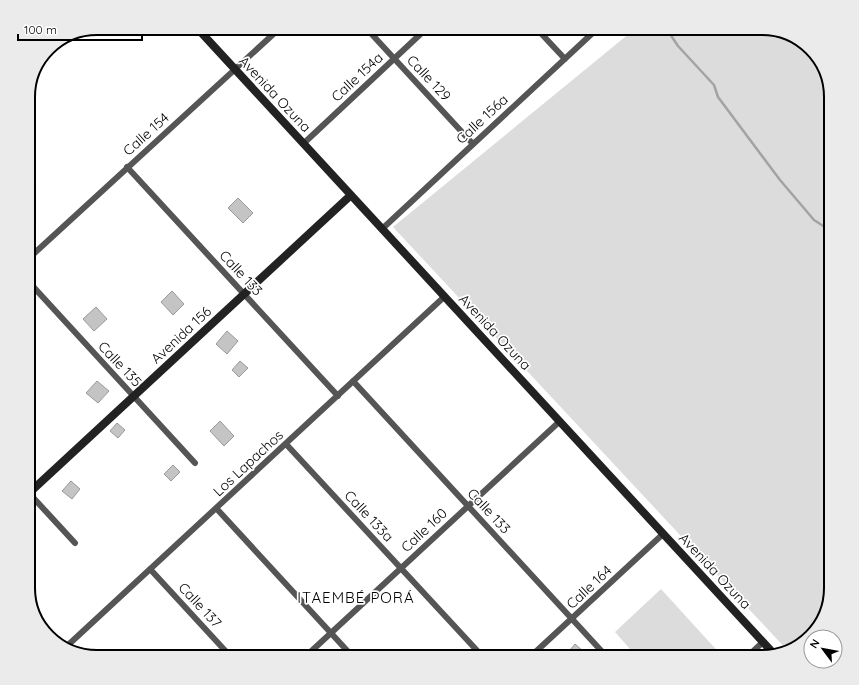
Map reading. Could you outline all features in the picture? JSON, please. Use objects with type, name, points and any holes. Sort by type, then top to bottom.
[{"type":"main road","name":"Avenida Ozuna","points":[[203,35],[770,649]]},
{"type":"main road","name":"Avenida 156","points":[[35,487],[351,195]]},
{"type":"street","name":"Calle 154","points":[[35,252],[272,35]]},
{"type":"street","name":"Calle 129","points":[[373,35],[473,144]]},
{"type":"street","name":"Calle 154a","points":[[303,144],[419,35]]},
{"type":"street","points":[[543,35],[565,59]]},
{"type":"street","name":"Calle 156a","points":[[382,229],[591,35]]},
{"type":"street","name":"Calle 133","points":[[127,167],[338,396]]},
{"type":"street","name":"Calle 135","points":[[35,289],[195,463]]},
{"type":"street","name":"Los Lapachos","points":[[70,644],[444,297]]},
{"type":"street","name":"Calle 133","points":[[353,381],[601,650]]},
{"type":"street","name":"Calle 160","points":[[313,650],[559,422]]},
{"type":"street","name":"Calle 133a","points":[[286,444],[476,650]]},
{"type":"street","points":[[35,500],[75,543]]},
{"type":"street","points":[[216,508],[347,650]]},
{"type":"street","name":"Calle 164","points":[[538,650],[663,534]]},
{"type":"street","name":"Calle 137","points":[[150,569],[225,650]]},
{"type":"street","points":[[754,650],[763,642]]},
{"type":"shaded area","points":[[627,35],[762,35],[782,38],[803,50],[818,69],[822,81],[824,96],[824,588],[821,608],[816,619],[809,629],[803,629],[803,634],[800,637],[790,644],[783,646],[393,227]]},
{"type":"shaded area","points":[[661,589],[717,650],[631,650],[615,632]]},
{"type":"building","points":[[238,198],[253,213],[243,223],[228,208]]},
{"type":"building","points":[[172,291],[184,304],[173,315],[161,302]]},
{"type":"building","points":[[96,307],[107,319],[94,331],[83,319]]},
{"type":"building","points":[[227,331],[238,341],[227,354],[216,344]]},
{"type":"building","points":[[240,361],[248,368],[239,377],[232,370]]},
{"type":"building","points":[[97,381],[109,391],[98,403],[86,393]]},
{"type":"building","points":[[220,421],[234,436],[224,446],[210,431]]},
{"type":"building","points":[[117,423],[125,430],[118,438],[110,431]]},
{"type":"building","points":[[173,465],[180,472],[171,481],[164,474]]},
{"type":"building","points":[[71,481],[80,489],[72,499],[62,491]]},
{"type":"building","points":[[575,644],[582,650],[570,650]]},
{"type":"waterway","points":[[671,35],[678,46],[714,85],[718,97],[780,180],[814,220],[824,226]]},
{"type":"district","name":"ITAEMBÉ PORÁ","points":[[356,597]]}]
